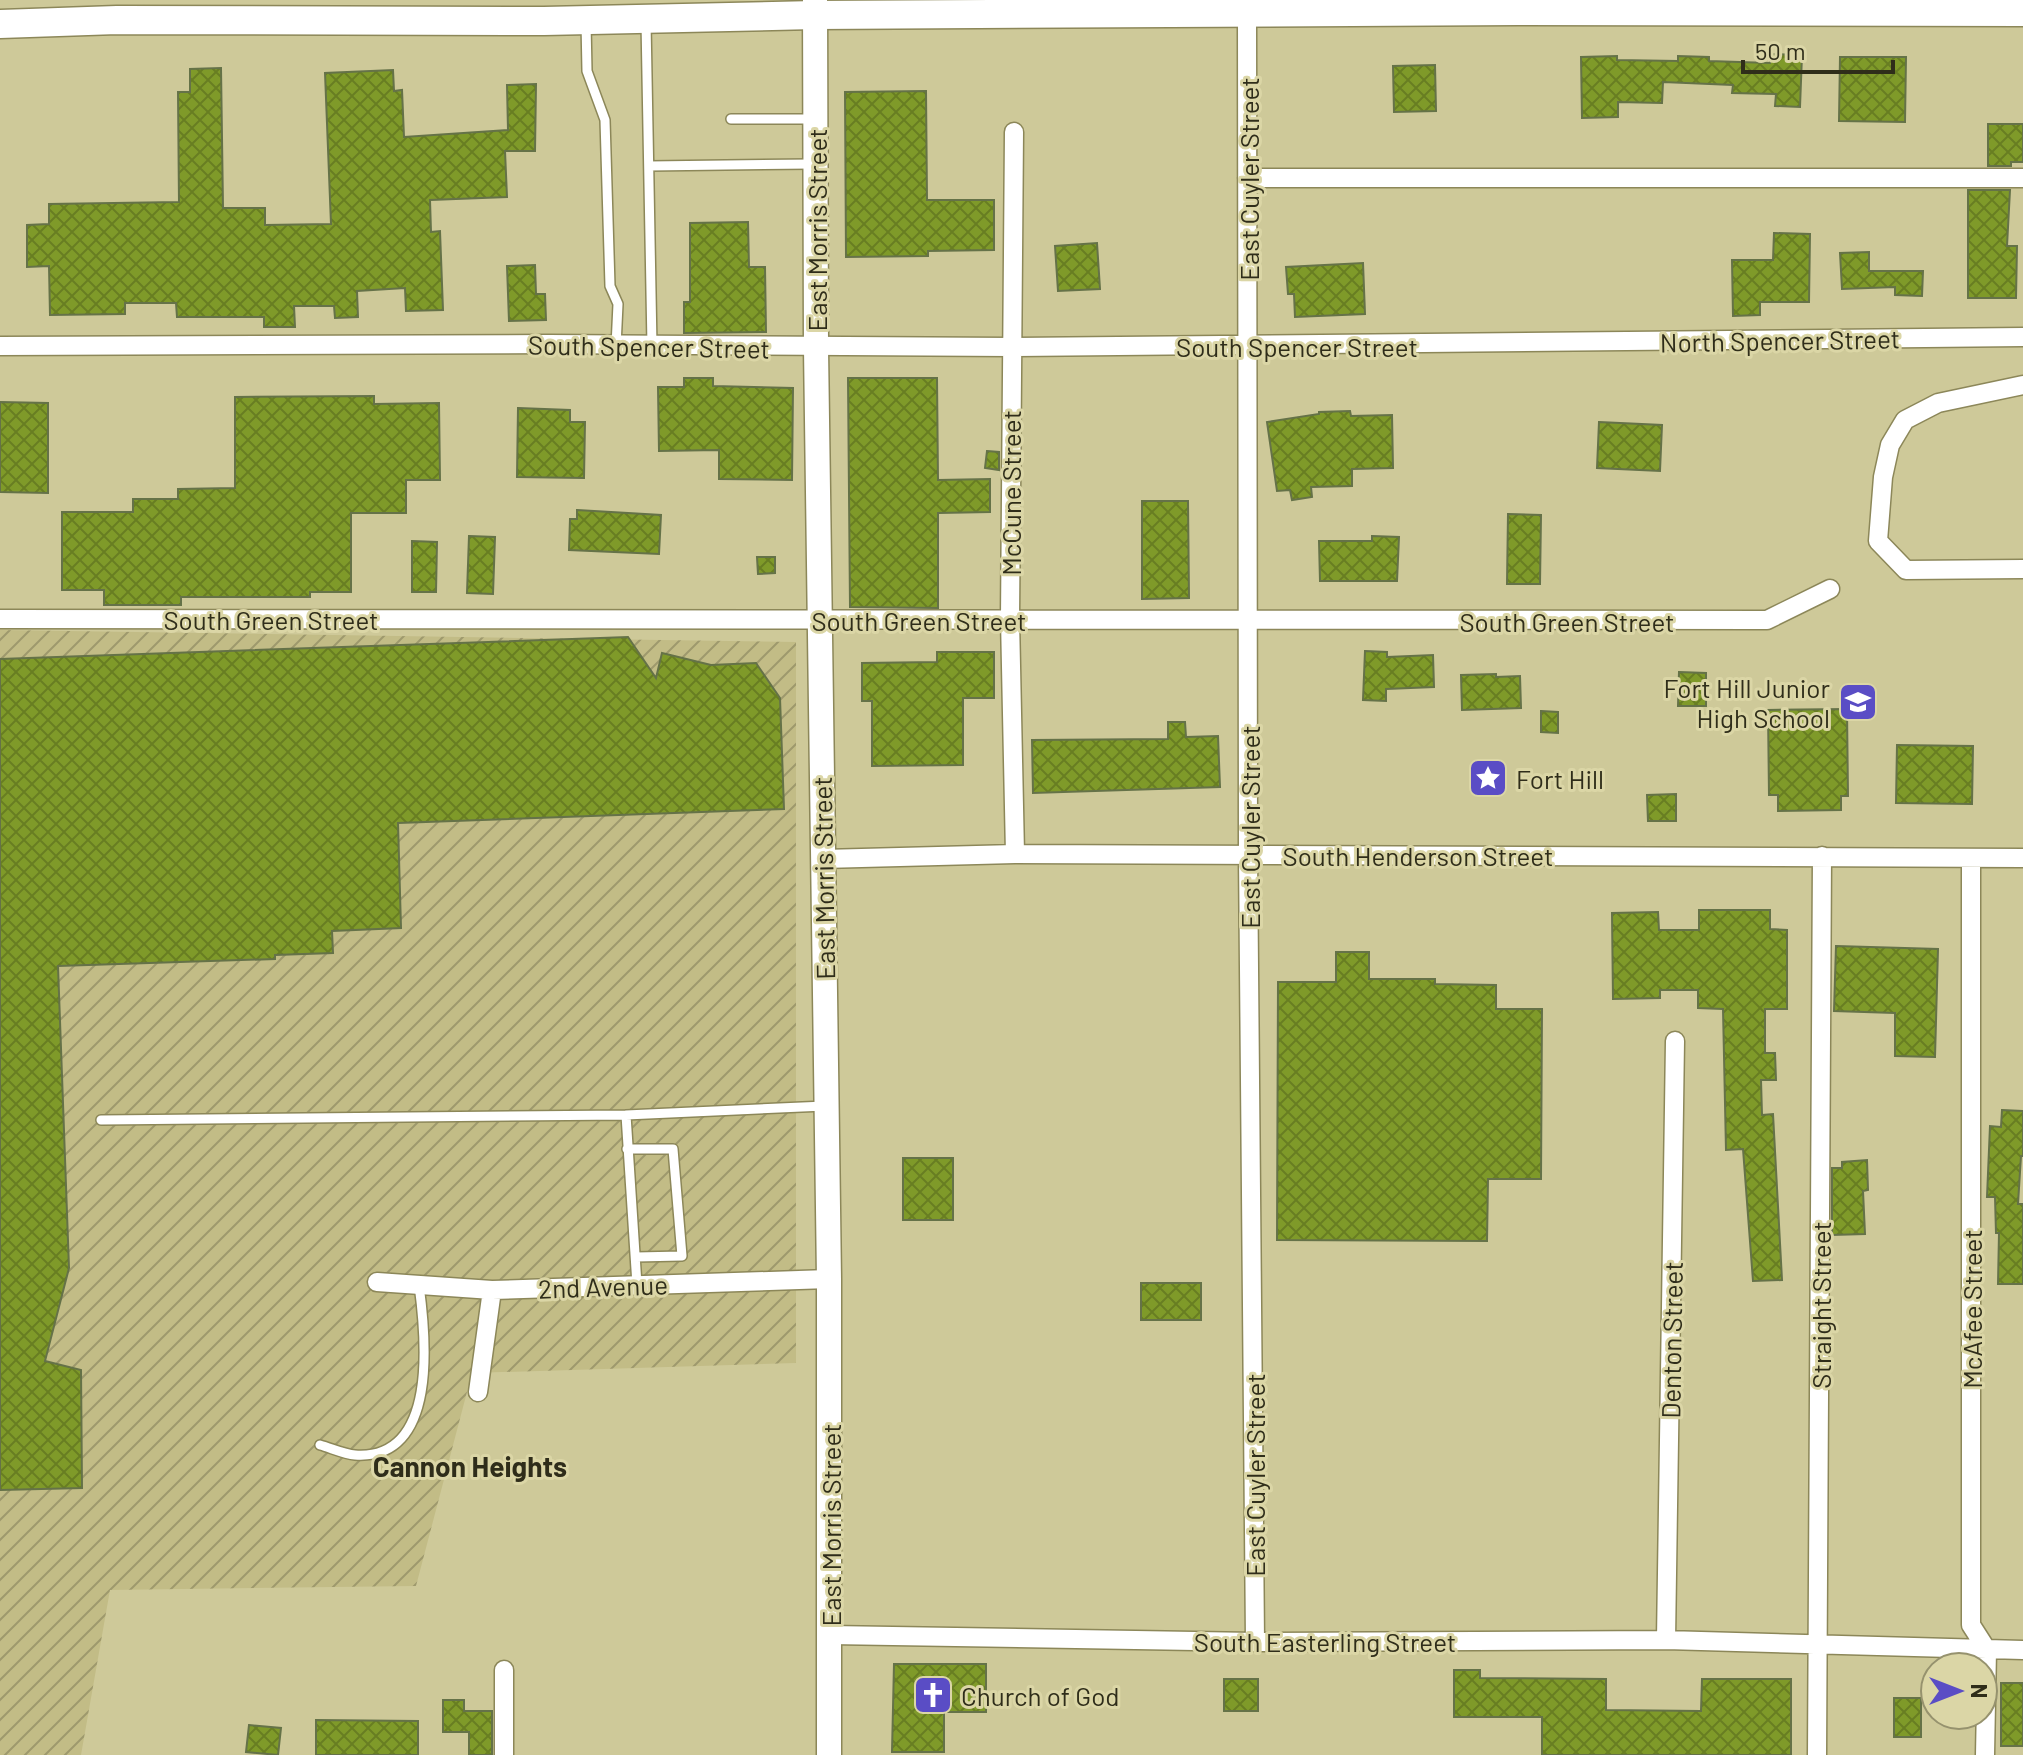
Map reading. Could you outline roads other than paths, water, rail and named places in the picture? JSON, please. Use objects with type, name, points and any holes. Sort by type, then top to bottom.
[{"type":"main road","points":[[0,24],[117,20],[646,19],[815,8],[947,7],[1247,13],[1523,7],[2023,12]]},
{"type":"main road","name":"East Morris Street","points":[[815,8],[816,348],[829,1279],[829,1755]]},
{"type":"street","name":"East Cuyler Street","points":[[1247,13],[1248,855],[1255,1642]]},
{"type":"street","name":"McCune Street","points":[[1014,132],[1010,619],[1015,854]]},
{"type":"street","points":[[1247,178],[2023,178]]},
{"type":"street","name":"North Spencer Street","points":[[1538,344],[2023,337]]},
{"type":"street","name":"South Spencer Street","points":[[0,346],[816,348],[1538,344]]},
{"type":"street","points":[[2023,385],[1938,403],[1905,420],[1890,445],[1883,477],[1878,541],[1906,570],[2023,569]]},
{"type":"street","name":"South Green Street","points":[[0,619],[1767,620],[1830,589]]},
{"type":"street","name":"South Henderson Street","points":[[823,859],[1015,854],[2023,858]]},
{"type":"street","name":"Straight Street","points":[[1817,1755],[1822,856]]},
{"type":"street","name":"McAfee Street","points":[[1971,858],[1971,1625],[1987,1650],[1985,1755]]},
{"type":"street","name":"Denton Street","points":[[1666,1640],[1675,1041]]},
{"type":"street","name":"2nd Avenue","points":[[377,1282],[492,1290],[829,1279]]},
{"type":"street","points":[[478,1392],[492,1290]]},
{"type":"street","name":"South Easterling Street","points":[[830,1635],[1255,1642],[1666,1640],[2023,1650]]},
{"type":"street","points":[[504,1670],[504,1755]]},
{"type":"lane","points":[[646,19],[652,346]]},
{"type":"lane","points":[[586,20],[587,71],[605,120],[610,286],[618,304],[616,346]]},
{"type":"lane","points":[[731,119],[816,118]]},
{"type":"lane","points":[[649,166],[816,164]]},
{"type":"lane","points":[[101,1120],[626,1115],[826,1106]]},
{"type":"lane","points":[[626,1115],[637,1285]]},
{"type":"lane","points":[[627,1149],[673,1149],[682,1256],[636,1257]]},
{"type":"lane","points":[[320,1445],[355,1455],[383,1451],[403,1437],[417,1410],[424,1370],[424,1326],[419,1285]]},
{"type":"place","name":"Fort Hill Junior High School","points":[[1858,702]]},
{"type":"place","name":"Fort Hill","points":[[1488,778]]},
{"type":"place","name":"Church of God","points":[[933,1695]]},
{"type":"district","name":"Cannon Heights","points":[[470,1466]]}]
